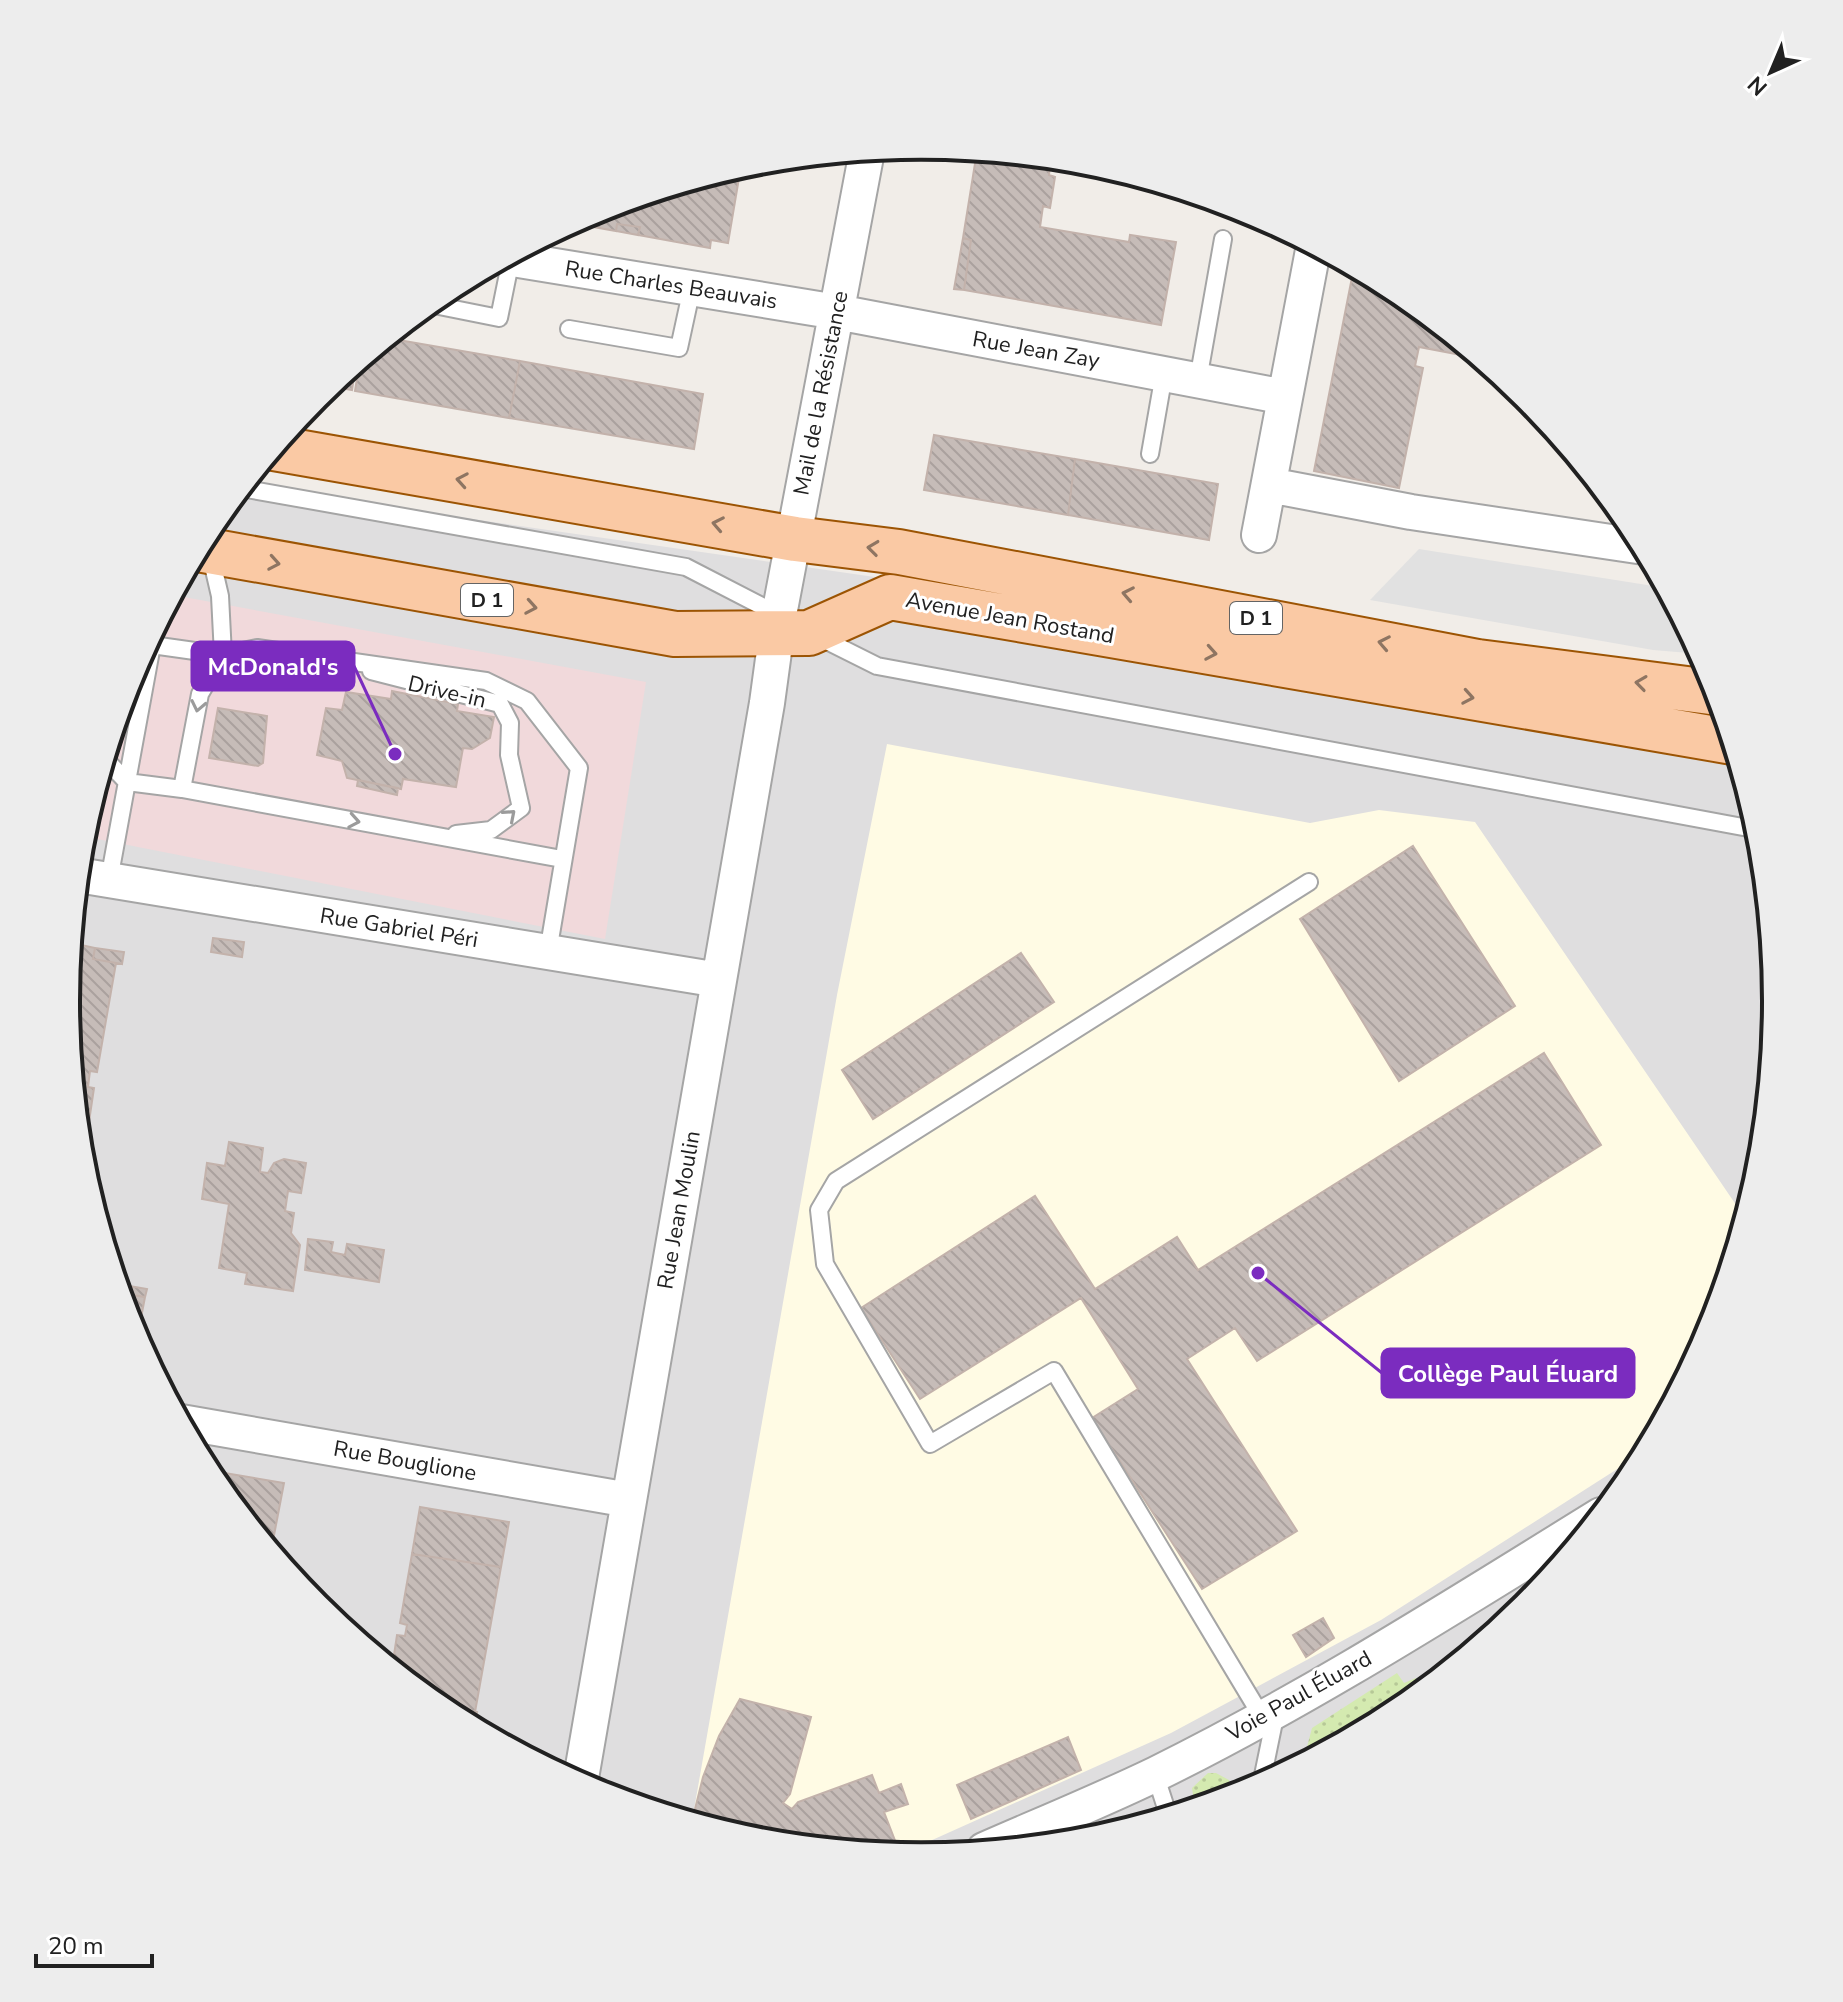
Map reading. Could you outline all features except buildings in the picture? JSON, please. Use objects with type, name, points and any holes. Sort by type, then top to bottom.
[{"type":"main road","name":"Avenue Jean Rostand","points":[[286,450],[795,539],[899,552],[1478,662],[1703,691]]},
{"type":"main road","name":"Avenue Jean Rostand","points":[[211,551],[675,634],[789,628],[890,597],[1721,740]]},
{"type":"street","name":"Mail de la Résistance","points":[[789,628],[795,539],[865,161]]},
{"type":"street","points":[[1259,535],[1312,256]]},
{"type":"street","name":"Rue Charles Beauvais","points":[[522,260],[837,312]]},
{"type":"street","name":"Rue Jean Zay","points":[[837,312],[1285,397]]},
{"type":"street","points":[[1269,485],[1411,512],[1628,545]]},
{"type":"street","name":"Rue Jean Moulin","points":[[582,1771],[719,980],[789,628]]},
{"type":"street","name":"Rue Gabriel Péri","points":[[94,877],[719,980]]},
{"type":"street","name":"Rue Bouglione","points":[[194,1424],[629,1500]]},
{"type":"street","name":"Voie Paul Éluard","points":[[1013,1837],[1155,1774],[1269,1713],[1406,1636],[1573,1532]]},
{"type":"lane","points":[[1198,380],[1223,239]]},
{"type":"lane","points":[[445,307],[499,318],[506,269]]},
{"type":"lane","points":[[569,329],[679,348],[692,288]]},
{"type":"lane","points":[[1150,454],[1164,374]]},
{"type":"lane","points":[[253,490],[686,567],[789,628],[877,666],[1745,827]]},
{"type":"lane","points":[[182,789],[200,694],[223,655],[220,596],[206,559]]},
{"type":"lane","points":[[159,645],[223,655],[257,648],[486,681],[527,701],[579,768],[548,952]]},
{"type":"lane","name":"Drive-in","points":[[344,660],[390,679],[500,704],[510,723],[509,755],[521,808],[491,830],[439,836]]},
{"type":"lane","points":[[94,877],[127,782],[144,678]]},
{"type":"lane","points":[[114,768],[127,782],[182,789],[562,859]]},
{"type":"lane","points":[[1263,1770],[1269,1713],[1054,1371],[930,1444],[825,1264],[819,1210],[836,1181],[1309,882]]},
{"type":"lane","points":[[1155,1774],[1165,1806]]},
{"type":"shaded area","points":[[255,488],[951,588],[1711,713],[1734,783],[1756,891],[1763,1001],[1761,1056],[1756,1111],[1734,1219],[1699,1323],[1676,1373],[1621,1469],[1589,1513],[1517,1596],[1476,1634],[1434,1669],[1342,1730],[1294,1756],[1192,1798],[1139,1814],[1031,1835],[977,1841],[866,1841],[757,1826],[704,1814],[651,1798],[549,1756],[454,1701],[409,1669],[326,1596],[289,1556],[222,1469],[193,1422],[144,1323],[125,1271],[96,1165],[87,1111],[80,1001],[82,946],[96,837],[109,783],[144,679],[193,580]]},
{"type":"shaded area","points":[[1419,549],[1653,586],[1687,653],[1653,650],[1370,600]]},
{"type":"shaded area","points":[[184,597],[646,682],[605,939],[96,839],[125,731],[144,679]]},
{"type":"shaded area","points":[[887,744],[1310,823],[1379,810],[1475,822],[1737,1206],[1734,1219],[1699,1323],[1650,1422],[1623,1465],[1381,1620],[1171,1733],[928,1842],[866,1841],[812,1835],[704,1814],[694,1811],[837,995]]},
{"type":"green space","points":[[1397,1673],[1404,1683],[1416,1678],[1418,1681],[1306,1749],[1312,1728]]},
{"type":"green space","points":[[1208,1773],[1216,1773],[1230,1783],[1193,1797],[1192,1788]]},
{"type":"place","name":"McDonald's","points":[[395,754]]},
{"type":"place","name":"Collège Paul Éluard","points":[[1258,1273]]}]
